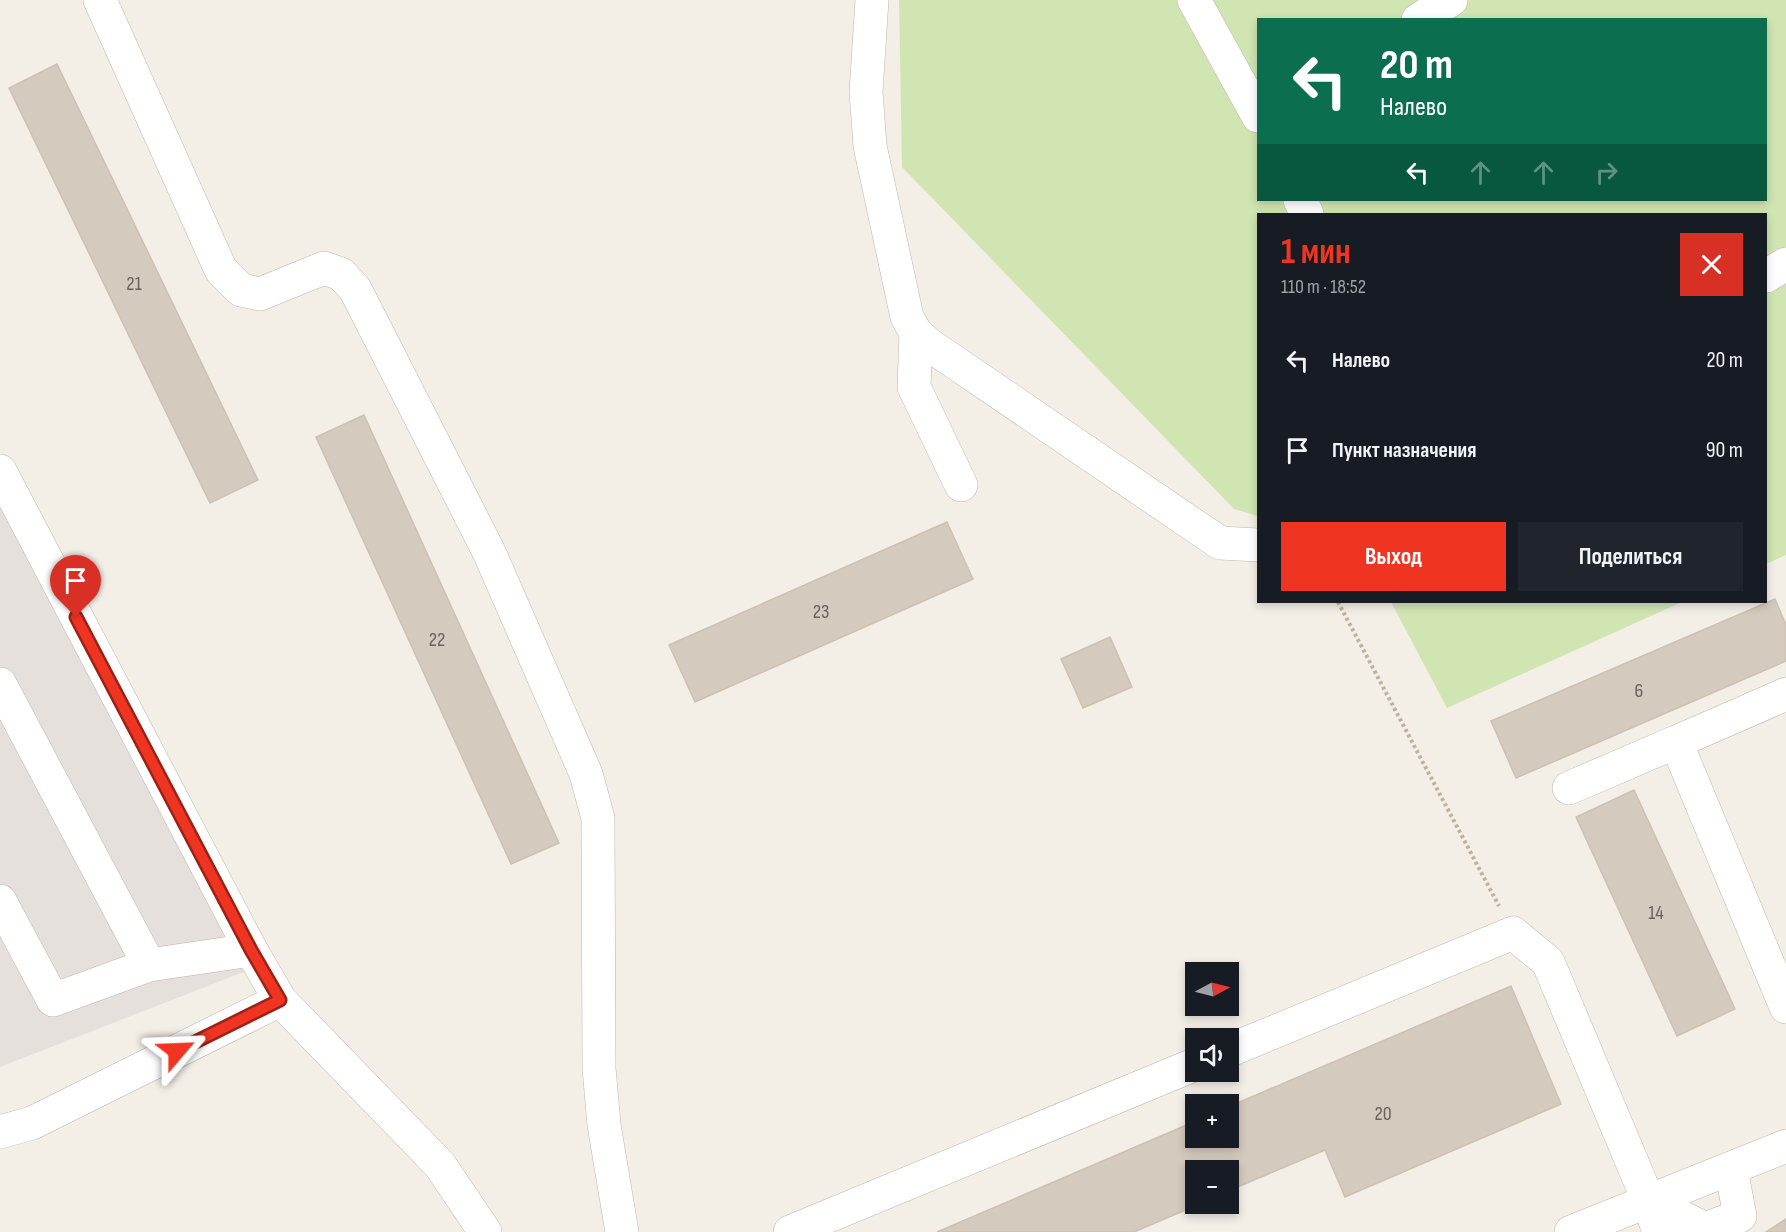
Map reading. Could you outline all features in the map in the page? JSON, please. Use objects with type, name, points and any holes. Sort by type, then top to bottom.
[{"type":"street","points":[[100,0],[221,270],[241,290],[260,294],[324,268],[341,274],[355,289],[489,552],[586,774],[598,818],[598,1068],[604,1125],[622,1232]]},
{"type":"street","points":[[872,0],[866,92],[870,146],[907,317],[916,333],[928,345],[1220,543],[1257,545]]},
{"type":"street","points":[[1194,0],[1257,112]]},
{"type":"street","points":[[1421,18],[1451,0]]},
{"type":"street","points":[[1767,275],[1786,264]]},
{"type":"street","points":[[916,333],[914,387],[961,484]]},
{"type":"street","points":[[0,471],[251,950],[280,1000],[440,1165],[485,1232]]},
{"type":"street","points":[[0,684],[149,965]]},
{"type":"street","points":[[1569,788],[1786,694]]},
{"type":"street","points":[[1676,742],[1776,955],[1786,1007]]},
{"type":"street","points":[[0,901],[53,1000],[149,965],[251,950]]},
{"type":"street","points":[[1239,1046],[1513,933],[1548,962],[1648,1200],[1659,1232]]},
{"type":"street","points":[[0,1132],[32,1123],[280,1000]]},
{"type":"street","points":[[790,1232],[1185,1069]]},
{"type":"street","points":[[1571,1232],[1786,1146]]},
{"type":"street","points":[[1648,1200],[1705,1229],[1740,1216],[1731,1169]]},
{"type":"path","points":[[1339,603],[1513,933]]},
{"type":"shaded area","points":[[0,458],[267,963],[0,1067]]},
{"type":"green space","points":[[899,0],[1786,0],[1786,555],[1767,564],[1767,213],[1257,213],[1257,516],[1234,509],[902,167]]},
{"type":"green space","points":[[1392,603],[1680,603],[1447,708]]},
{"type":"building","points":[[57,64],[258,480],[210,503],[9,88]]},
{"type":"building","points":[[364,415],[559,843],[511,864],[316,437]]},
{"type":"building","points":[[947,522],[973,579],[695,702],[669,645]]},
{"type":"building","points":[[1775,599],[1786,625],[1786,661],[1516,778],[1491,721]]},
{"type":"building","points":[[1110,637],[1132,687],[1083,708],[1061,659]]},
{"type":"building","points":[[1634,790],[1735,1009],[1677,1036],[1576,817]]},
{"type":"building","points":[[1511,986],[1561,1104],[1345,1197],[1325,1150],[1239,1186],[1239,1160],[1185,1160],[1185,1210],[1134,1232],[937,1232],[1185,1126],[1185,1148],[1239,1148],[1239,1102]]},
{"type":"building","points":[[1786,1219],[1786,1232],[1766,1232]]},
{"type":"route","points":[[76,617],[251,950],[280,1000],[177,1051]]}]
